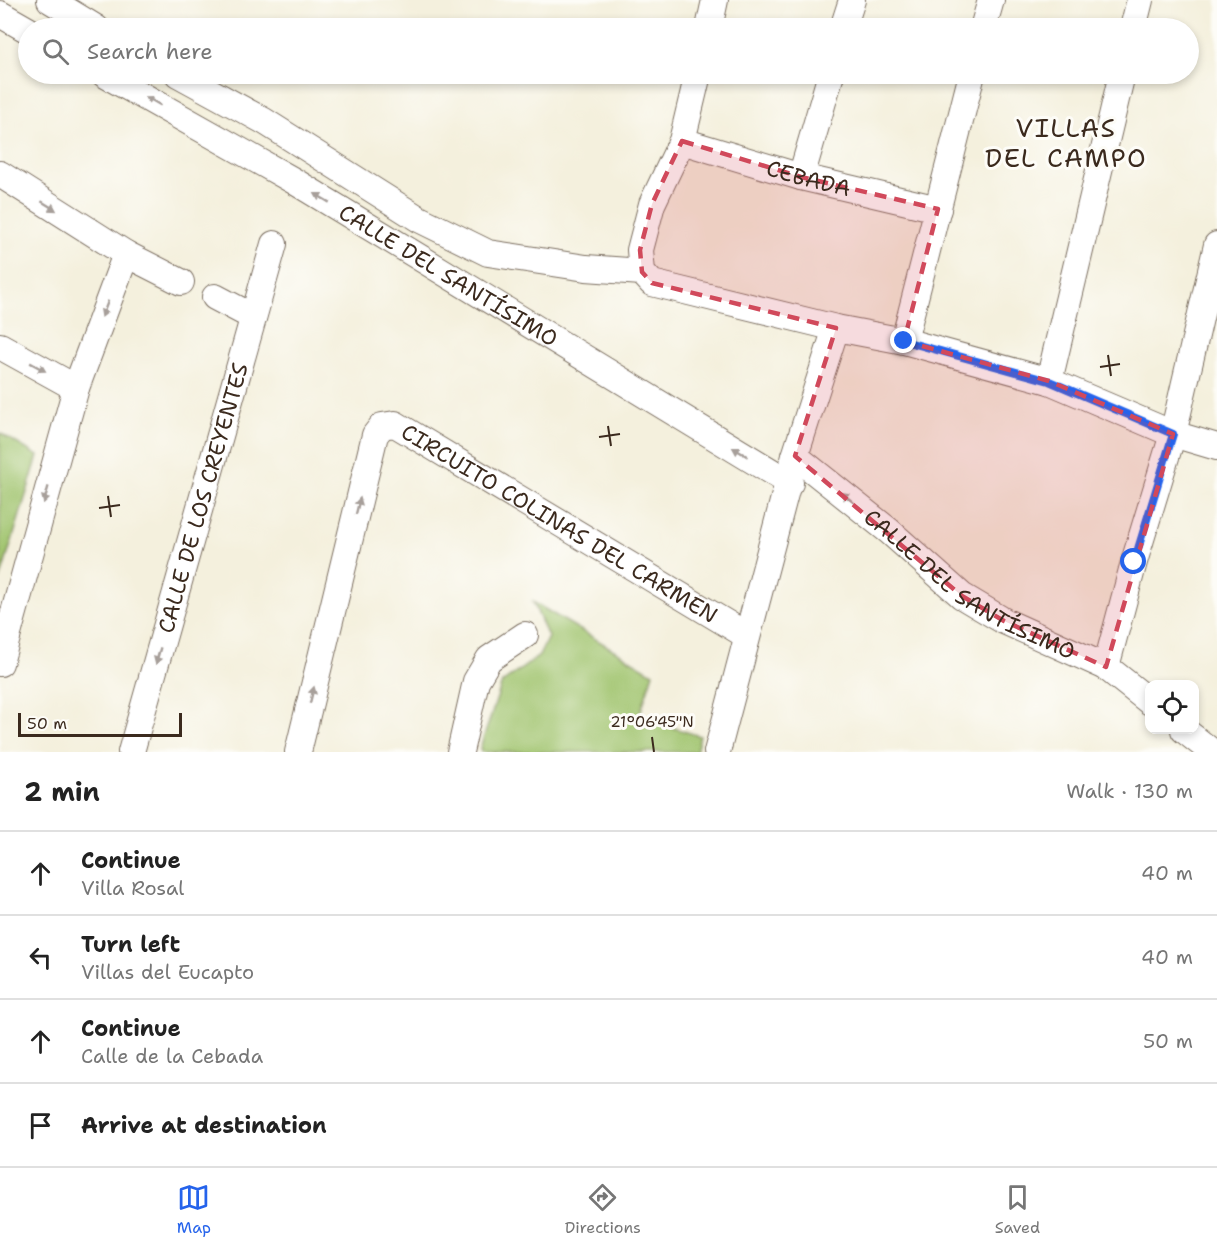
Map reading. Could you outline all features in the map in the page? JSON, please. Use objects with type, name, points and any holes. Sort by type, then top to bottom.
[{"type":"street","points":[[50,0],[80,18]]},
{"type":"street","points":[[711,18],[715,0]]},
{"type":"street","points":[[846,18],[852,0]]},
{"type":"street","points":[[986,18],[991,0]]},
{"type":"street","points":[[1136,18],[1140,0]]},
{"type":"street","points":[[0,14],[18,24]]},
{"type":"street","name":"CALLE DEL SANTÍSIMO","points":[[122,84],[294,181],[790,483]]},
{"type":"street","points":[[196,84],[264,121],[419,219],[488,253],[647,278],[836,328],[904,341],[1049,381],[1173,434],[1217,447]]},
{"type":"street","points":[[647,278],[639,250],[652,204],[682,141],[696,84]]},
{"type":"street","points":[[801,177],[828,84]]},
{"type":"street","points":[[904,341],[969,84]]},
{"type":"street","points":[[1049,381],[1120,84]]},
{"type":"street","name":"CEBADA","points":[[682,141],[801,177],[938,209]]},
{"type":"street","points":[[0,174],[126,254],[180,282]]},
{"type":"street","name":"CALLE DE LOS CREYENTES","points":[[131,752],[274,244]]},
{"type":"street","points":[[1106,667],[1134,562],[1173,434],[1217,245]]},
{"type":"street","points":[[1,652],[76,388],[126,254]]},
{"type":"street","points":[[215,297],[253,317]]},
{"type":"street","points":[[717,752],[746,635],[790,483],[795,456],[836,328]]},
{"type":"street","points":[[0,346],[76,388]]},
{"type":"street","name":"CIRCUITO COLINAS DEL CARMEN","points":[[298,752],[375,435],[382,426],[395,424],[746,635]]},
{"type":"street","name":"CALLE DEL SANTÍSIMO","points":[[795,456],[889,531],[962,596],[1004,621],[1106,667],[1145,699]]},
{"type":"street","points":[[460,752],[476,681],[489,659],[525,635]]},
{"type":"street","points":[[1190,734],[1212,752]]},
{"type":"highlighted area","points":[[682,141],[801,177],[938,209],[904,341],[1049,381],[1173,434],[1106,667],[1004,621],[962,596],[795,456],[836,328],[652,283],[642,272],[640,250],[652,204]]},
{"type":"green space","points":[[0,433],[38,456],[0,580]]},
{"type":"green space","points":[[533,602],[653,673],[639,717],[700,736],[696,752],[481,752],[480,748],[502,683],[539,656],[548,637]]},
{"type":"district","name":"VILLAS DEL CAMPO","points":[[1066,142]]},
{"type":"route","points":[[904,341],[1049,381],[1173,434],[1134,562]]}]
